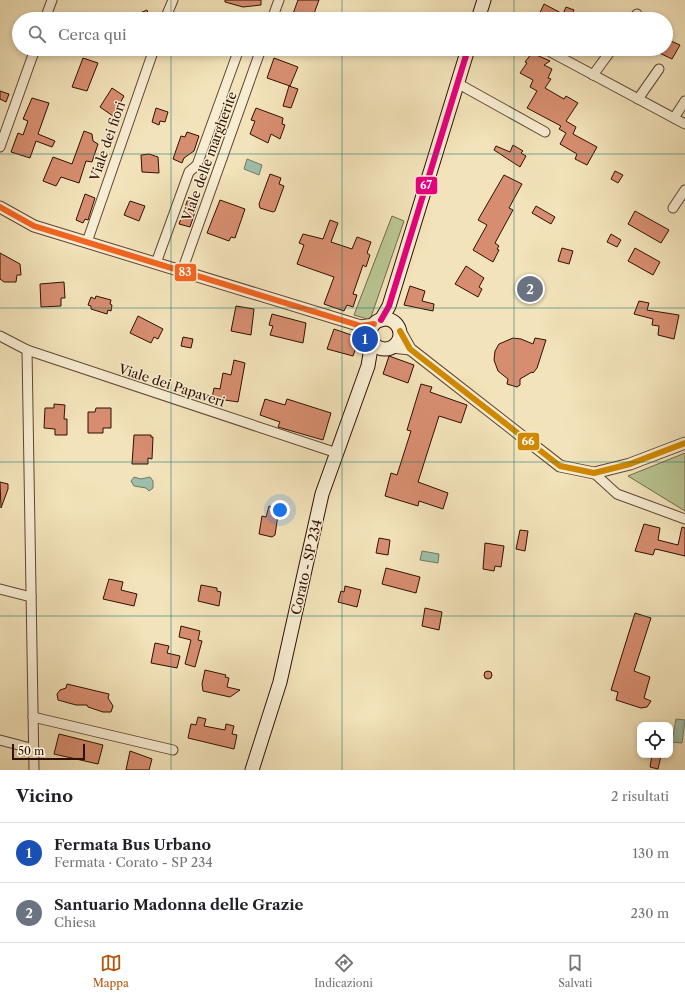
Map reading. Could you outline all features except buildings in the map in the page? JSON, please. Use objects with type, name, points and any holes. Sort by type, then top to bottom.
[{"type":"main road","points":[[480,12],[484,0]]},
{"type":"main road","name":"Corato - SP 234","points":[[252,770],[280,682],[322,494],[368,366],[372,330],[389,306],[466,56]]},
{"type":"main road","points":[[389,306],[397,327]]},
{"type":"main road","points":[[389,348],[378,348],[372,330],[390,320],[397,327]]},
{"type":"main road","name":"Corato - SP 234","points":[[368,366],[399,340],[397,327]]},
{"type":"street","points":[[48,12],[52,0]]},
{"type":"street","points":[[168,12],[173,0]]},
{"type":"street","points":[[275,12],[279,0]]},
{"type":"street","points":[[0,147],[32,56]]},
{"type":"street","name":"Viale dei fiori","points":[[87,242],[152,56]]},
{"type":"street","points":[[156,263],[189,172],[197,165],[236,56]]},
{"type":"street","name":"Viale delle margherite","points":[[182,271],[259,56]]},
{"type":"street","points":[[558,56],[685,124]]},
{"type":"street","points":[[594,75],[607,56]]},
{"type":"street","points":[[638,99],[659,69]]},
{"type":"street","points":[[457,83],[545,132]]},
{"type":"street","points":[[674,118],[685,101]]},
{"type":"street","points":[[673,208],[685,190]]},
{"type":"street","points":[[0,207],[34,226],[372,330]]},
{"type":"street","points":[[397,327],[410,349],[560,466],[594,473],[630,464],[685,443]]},
{"type":"street","name":"Viale dei Papaveri","points":[[0,336],[27,350],[337,453]]},
{"type":"street","points":[[389,348],[410,349]]},
{"type":"street","points":[[27,350],[34,770]]},
{"type":"street","points":[[594,473],[617,494],[685,519]]},
{"type":"street","points":[[0,589],[31,597]]},
{"type":"street","points":[[33,717],[174,750]]},
{"type":"street","points":[[0,740],[34,749]]},
{"type":"shaded area","points":[[247,159],[262,165],[259,175],[244,169]]},
{"type":"shaded area","points":[[392,216],[404,221],[370,320],[354,315]]},
{"type":"shaded area","points":[[685,453],[685,511],[628,476]]},
{"type":"shaded area","points":[[134,477],[141,479],[150,477],[153,481],[153,488],[149,491],[146,488],[134,486],[131,481]]},
{"type":"shaded area","points":[[422,551],[439,554],[438,563],[420,560]]},
{"type":"shaded area","points":[[676,719],[685,720],[682,743],[673,742]]},
{"type":"transit line","name":"67","points":[[381,320],[389,306],[466,56]]},
{"type":"transit line","name":"83","points":[[0,207],[34,226],[361,326],[374,324]]},
{"type":"transit line","name":"66","points":[[400,331],[410,349],[560,466],[594,473],[630,464],[685,443]]},
{"type":"place","name":"Santuario Madonna delle Grazie","points":[[530,289]]},
{"type":"place","name":"Fermata Bus Urbano","points":[[365,339]]}]
